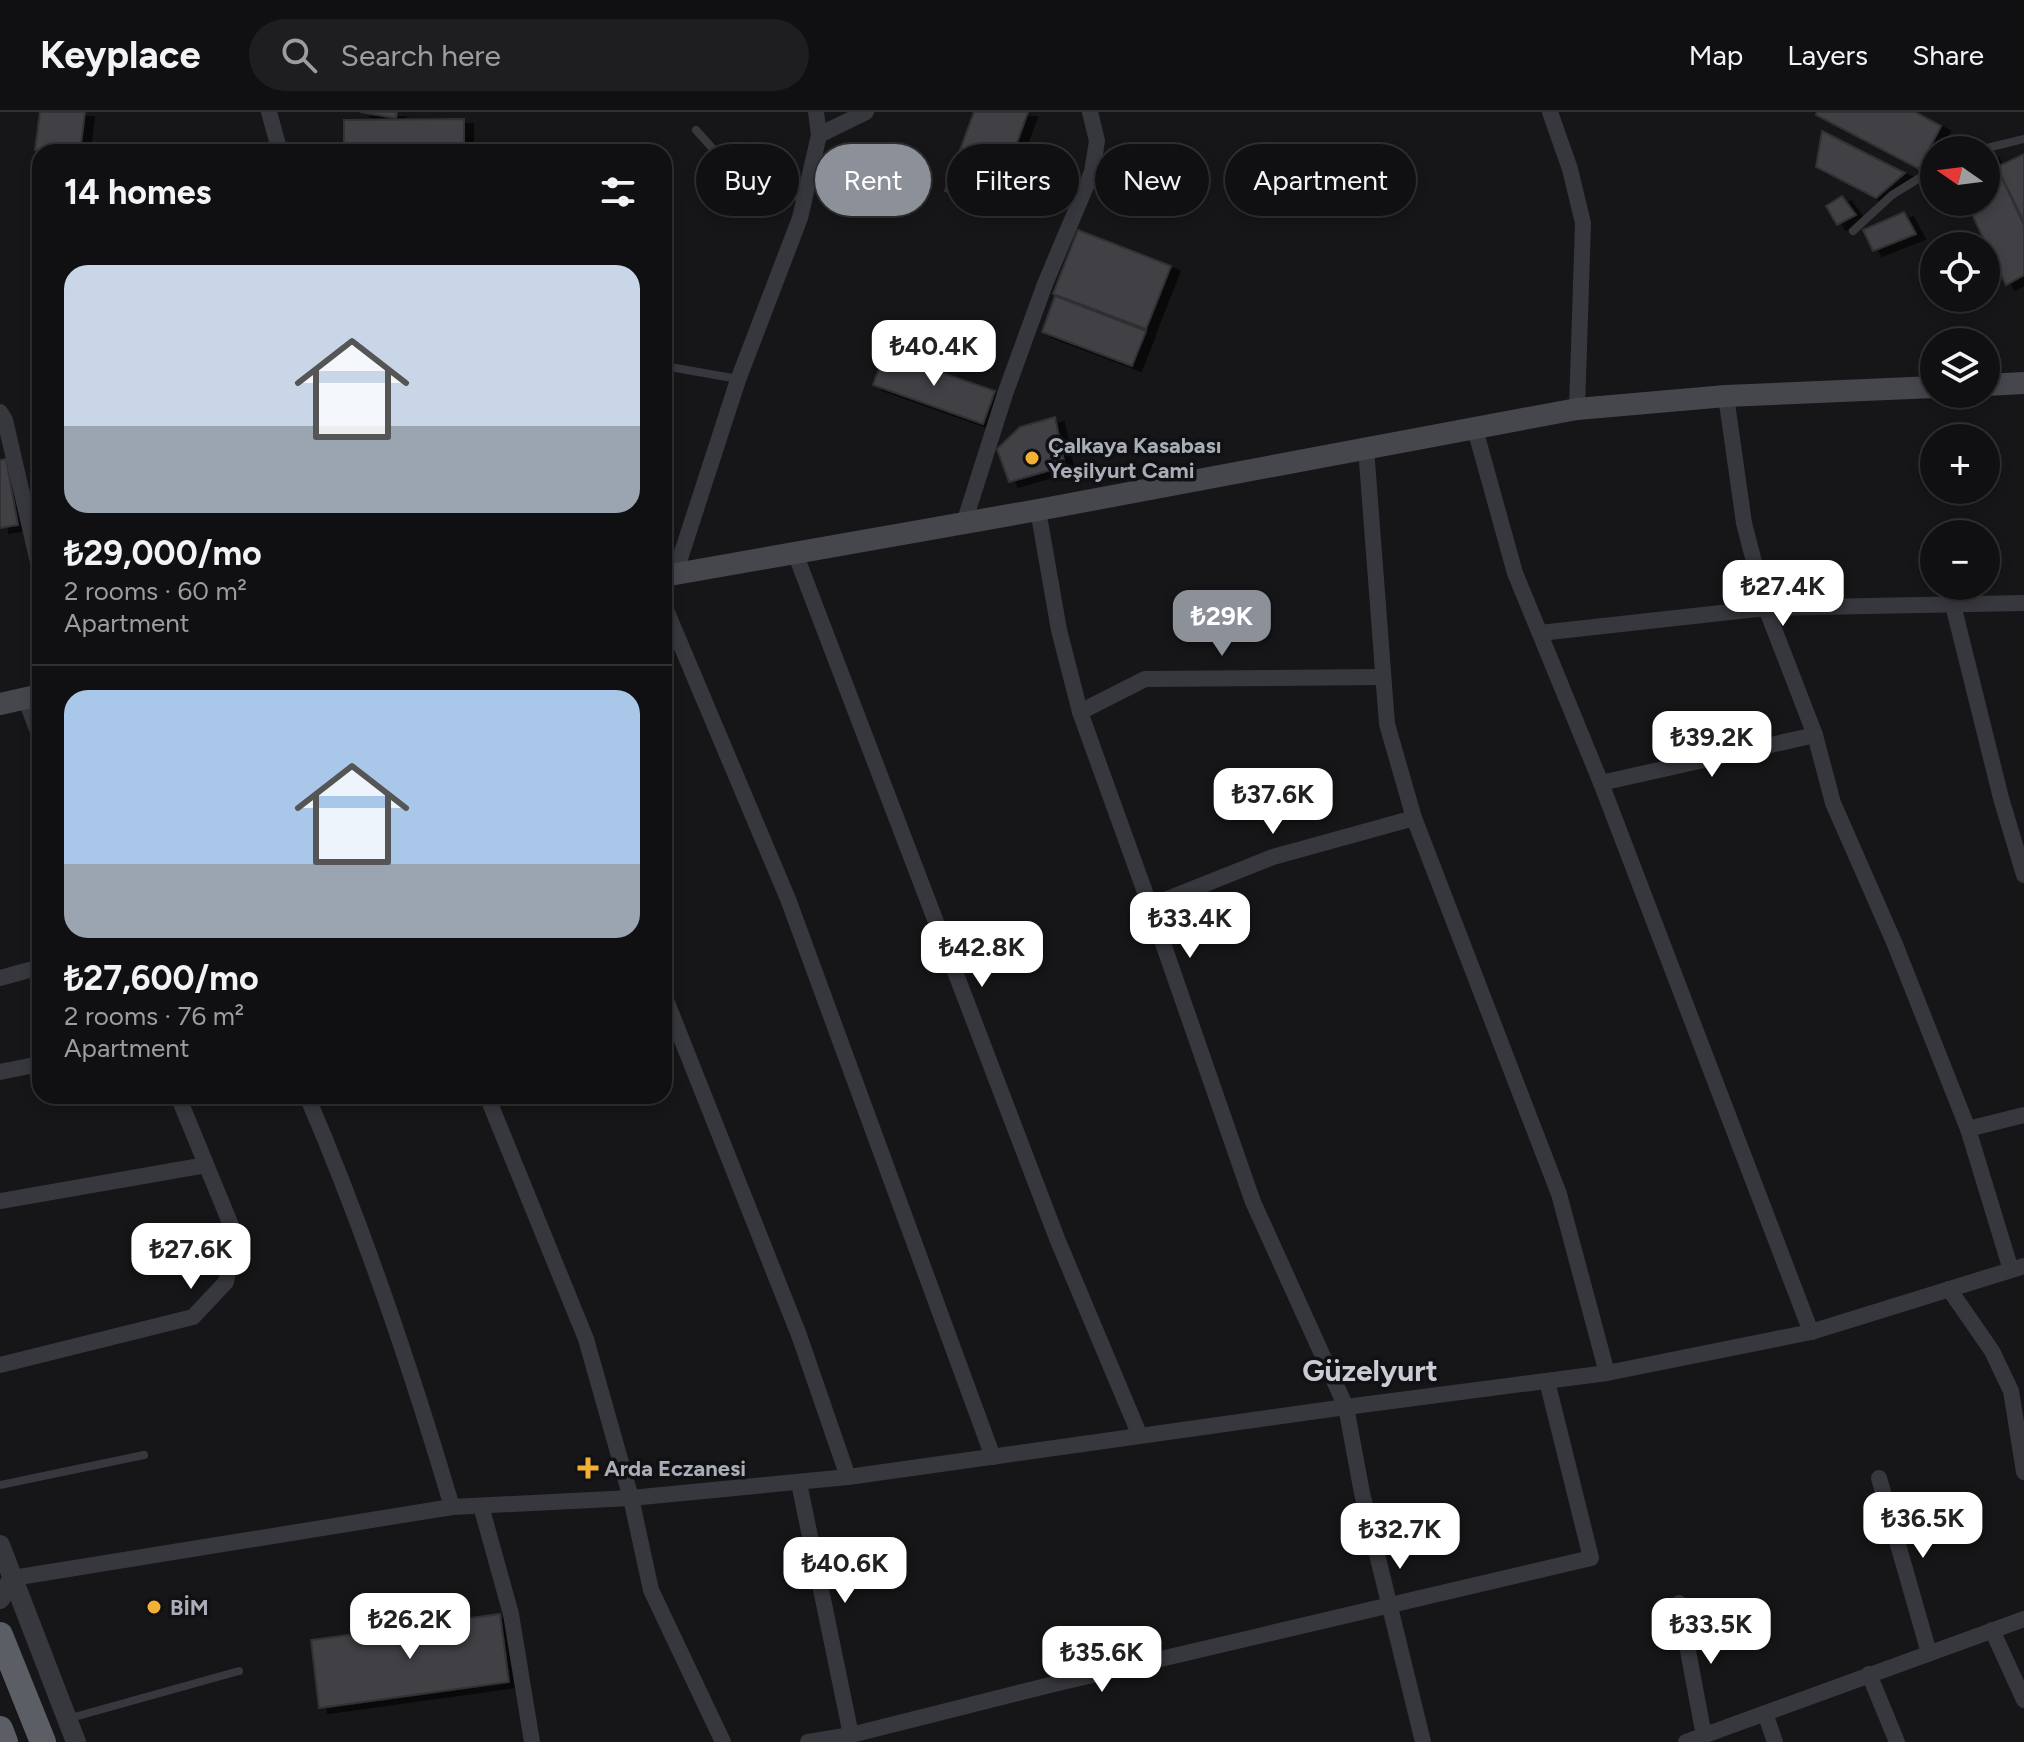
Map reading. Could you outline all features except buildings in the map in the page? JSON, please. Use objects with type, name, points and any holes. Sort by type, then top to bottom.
[{"type":"highway","points":[[0,1635],[43,1742]]},
{"type":"highway","points":[[0,1729],[5,1742]]},
{"type":"main road","points":[[2000,384],[2024,383]]},
{"type":"main road","points":[[672,575],[1577,409],[1726,396],[1920,388]]},
{"type":"main road","points":[[0,704],[32,696]]},
{"type":"street","points":[[269,112],[278,144]]},
{"type":"street","points":[[672,569],[738,380],[800,218],[819,135],[816,112]]},
{"type":"street","points":[[819,135],[866,112]]},
{"type":"street","points":[[964,523],[1005,394],[1045,284],[1092,172],[1097,141],[1090,112]]},
{"type":"street","points":[[1550,112],[1570,169],[1583,223],[1577,409]]},
{"type":"street","points":[[7,1576],[452,1507],[631,1498],[799,1483],[1607,1373],[1811,1332],[2017,1268],[1968,1129],[1894,942],[1833,803],[1815,735],[1766,608],[1744,523],[1726,396]]},
{"type":"street","points":[[0,412],[5,420],[32,536]]},
{"type":"street","points":[[1475,429],[1515,573],[1601,783],[1811,1332]]},
{"type":"street","points":[[1366,448],[1387,724],[1414,818],[1559,1194],[1607,1373]]},
{"type":"street","points":[[1038,510],[1059,630],[1080,712],[1253,1202],[1346,1407],[1388,1607],[1423,1742]]},
{"type":"street","points":[[795,553],[1052,1227],[1140,1436]]},
{"type":"street","points":[[1540,633],[1766,608],[2024,603]]},
{"type":"street","points":[[1953,605],[2001,798],[2024,875]]},
{"type":"street","points":[[672,624],[788,899],[993,1457]]},
{"type":"street","points":[[1080,712],[1145,679],[1382,677]]},
{"type":"street","points":[[1601,783],[1815,735]]},
{"type":"street","points":[[1150,906],[1273,857],[1414,818]]},
{"type":"street","points":[[0,978],[32,969]]},
{"type":"street","points":[[672,1015],[799,1335],[848,1477]]},
{"type":"street","points":[[0,1072],[32,1066]]},
{"type":"street","points":[[0,1365],[193,1317],[226,1282],[235,1235],[181,1104]]},
{"type":"street","points":[[311,1104],[329,1146],[419,1393],[452,1507]]},
{"type":"street","points":[[490,1104],[586,1339],[631,1498],[651,1590],[723,1742]]},
{"type":"street","points":[[1968,1129],[2024,1115]]},
{"type":"street","points":[[0,1201],[206,1165]]},
{"type":"street","points":[[1949,1289],[1992,1351],[2011,1391],[2021,1434],[2024,1472]]},
{"type":"street","points":[[808,1742],[851,1735],[1591,1558],[1547,1381]]},
{"type":"street","points":[[1879,1478],[1929,1653]]},
{"type":"street","points":[[799,1483],[851,1735]]},
{"type":"street","points":[[481,1506],[511,1614],[532,1742]]},
{"type":"street","points":[[0,1545],[7,1576],[76,1742]]},
{"type":"street","points":[[0,1599],[7,1576]]},
{"type":"street","points":[[1679,1603],[1704,1736]]},
{"type":"street","points":[[1686,1742],[2024,1619]]},
{"type":"street","points":[[1992,1630],[2024,1700]]},
{"type":"street","points":[[1869,1674],[1897,1742]]},
{"type":"street","points":[[1765,1713],[1775,1742]]},
{"type":"lane","points":[[696,130],[722,159],[804,200]]},
{"type":"lane","points":[[2000,145],[2024,139]]},
{"type":"lane","points":[[1853,231],[1892,195],[1920,178]]},
{"type":"lane","points":[[672,368],[738,380]]},
{"type":"lane","points":[[0,1485],[144,1455]]},
{"type":"lane","points":[[67,1719],[239,1671]]},
{"type":"place","name":"Çalkaya Kasabası Yeşilyurt Cami","points":[[1032,458]]},
{"type":"place","name":"Arda Eczanesi","points":[[588,1468]]},
{"type":"place","name":"BİM","points":[[154,1607]]},
{"type":"district","name":"Güzelyurt","points":[[1370,1370]]}]
